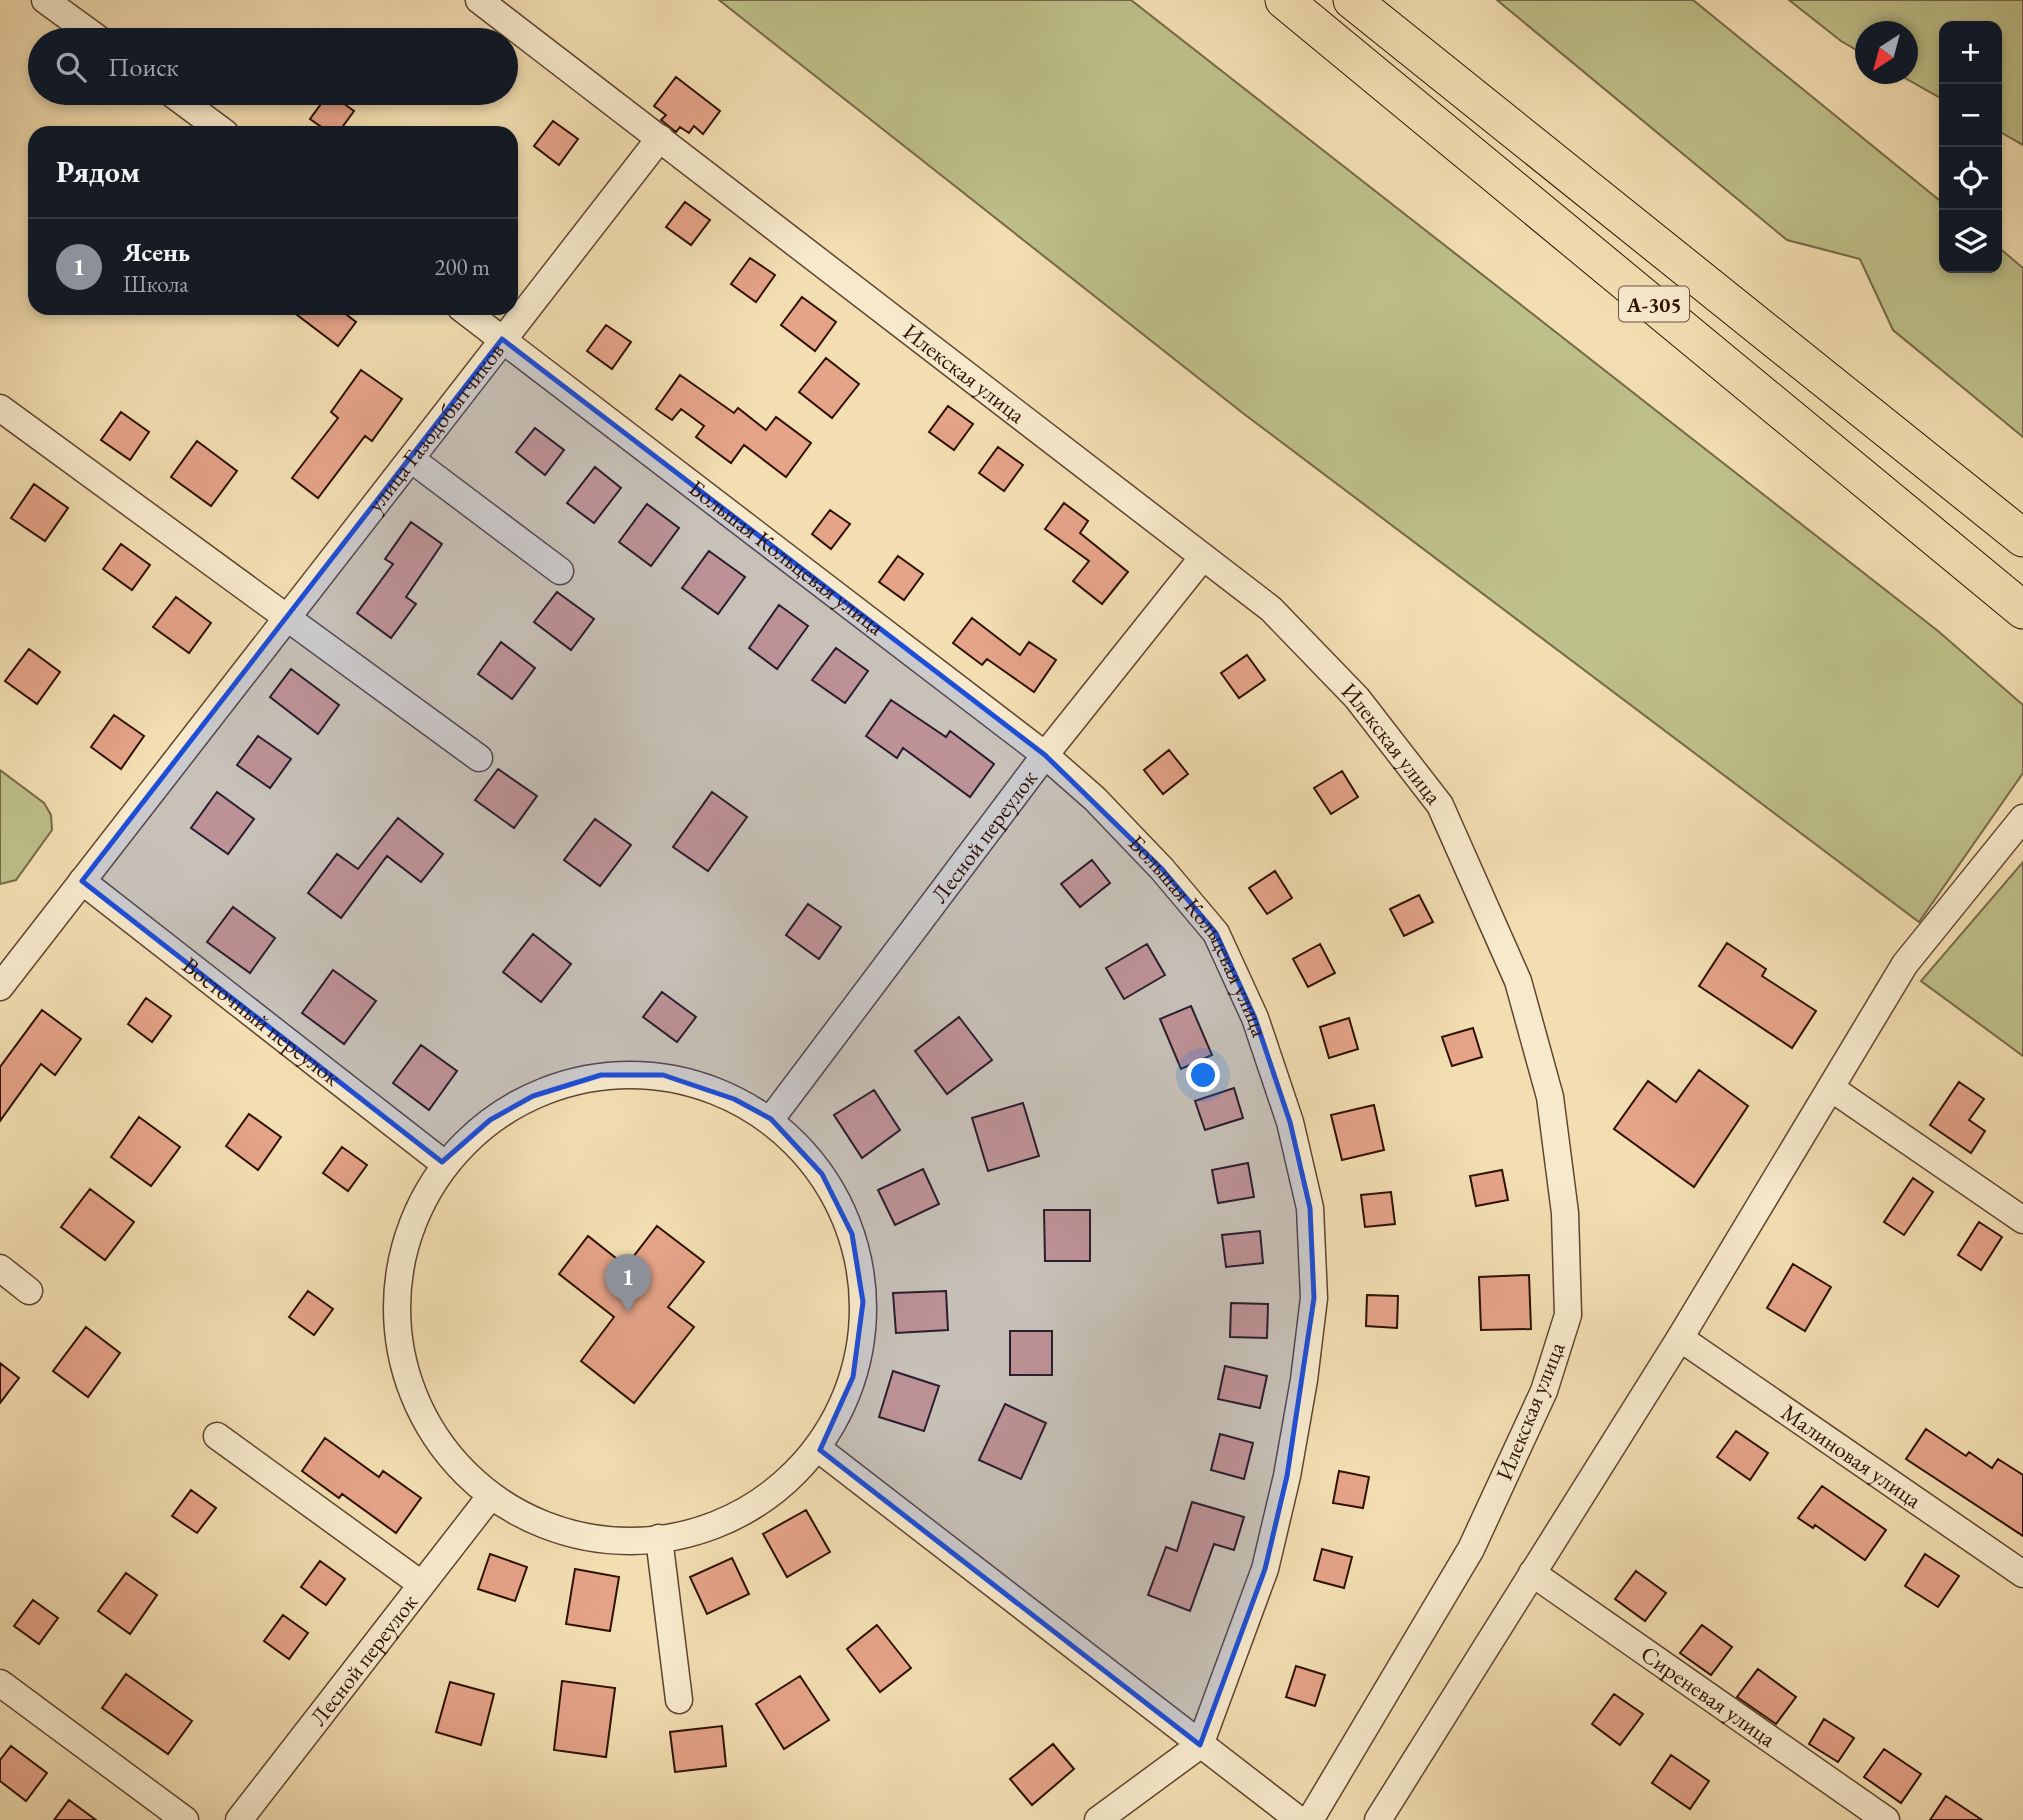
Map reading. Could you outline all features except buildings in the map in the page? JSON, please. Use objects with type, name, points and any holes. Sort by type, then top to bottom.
[{"type":"highway","name":"А-305","points":[[1284,0],[2023,610]]},
{"type":"highway","name":"А-305","points":[[1352,0],[2023,538]]},
{"type":"street","points":[[46,0],[84,28]]},
{"type":"street","name":"Илекская улица","points":[[479,0],[516,28]]},
{"type":"street","name":"Илекская улица","points":[[518,30],[1271,609],[1357,698],[1440,805],[1518,981],[1550,1097],[1565,1213],[1568,1315],[1544,1391],[1471,1549],[1310,1820]]},
{"type":"street","points":[[187,105],[216,126]]},
{"type":"street","name":"улица Газодобытчиков","points":[[3,979],[288,618],[660,138]]},
{"type":"street","name":"Большая Кольцевая улица","points":[[470,315],[1045,755],[1095,799],[1162,869],[1216,933],[1255,1018],[1290,1122],[1310,1208],[1314,1298],[1304,1380],[1287,1476],[1265,1569],[1200,1745]]},
{"type":"street","points":[[0,408],[480,758]]},
{"type":"street","points":[[411,460],[560,571]]},
{"type":"street","name":"Лесной переулок","points":[[771,1119],[1045,755],[1203,557]]},
{"type":"street","points":[[1378,1820],[1680,1338],[1905,964],[2023,818]]},
{"type":"street","name":"Восточный переулок","points":[[82,881],[442,1162]]},
{"type":"street","points":[[663,1074],[734,1099],[771,1119],[822,1174],[852,1234],[863,1302],[853,1377],[820,1450],[790,1479],[747,1509],[684,1534],[659,1538],[637,1541],[596,1538],[538,1522],[489,1498],[461,1470],[423,1418],[405,1368],[399,1327],[405,1250],[442,1162],[490,1119],[533,1096],[601,1075],[663,1074]]},
{"type":"street","points":[[1831,1088],[2023,1220]]},
{"type":"street","points":[[0,1268],[29,1292]]},
{"type":"street","name":"Малиновая улица","points":[[1680,1338],[2023,1574]]},
{"type":"street","points":[[217,1436],[421,1584]]},
{"type":"street","points":[[820,1450],[1299,1820]]},
{"type":"street","name":"Лесной переулок","points":[[239,1820],[489,1498]]},
{"type":"street","points":[[659,1538],[679,1700]]},
{"type":"street","name":"Сиреневая улица","points":[[1532,1573],[1886,1820]]},
{"type":"street","points":[[0,1683],[185,1820]]},
{"type":"street","points":[[1098,1820],[1200,1745]]},
{"type":"highlighted area","points":[[502,339],[1045,755],[1162,869],[1216,933],[1255,1018],[1290,1122],[1310,1208],[1314,1298],[1287,1476],[1265,1569],[1200,1745],[820,1450],[853,1377],[863,1302],[852,1234],[822,1174],[771,1119],[734,1099],[663,1075],[601,1075],[533,1096],[490,1120],[442,1162],[82,881]]},
{"type":"green space","points":[[719,0],[1131,0],[1938,631],[2023,705],[2023,773],[1919,922],[1244,414]]},
{"type":"green space","points":[[1497,0],[1693,0],[1939,200],[1939,273],[2002,273],[2002,250],[2023,268],[2023,437],[1893,330],[1860,259],[1787,240]]},
{"type":"green space","points":[[1789,0],[2023,0],[2023,145],[2002,133],[2002,21],[1939,21],[1939,97],[1916,84],[1918,84],[1918,21],[1855,21],[1855,49]]},
{"type":"green space","points":[[0,770],[44,803],[51,815],[52,830],[16,880],[0,884]]},
{"type":"green space","points":[[2023,862],[2023,1056],[1921,981]]},
{"type":"place","name":"Ясень","points":[[628,1312]]}]
